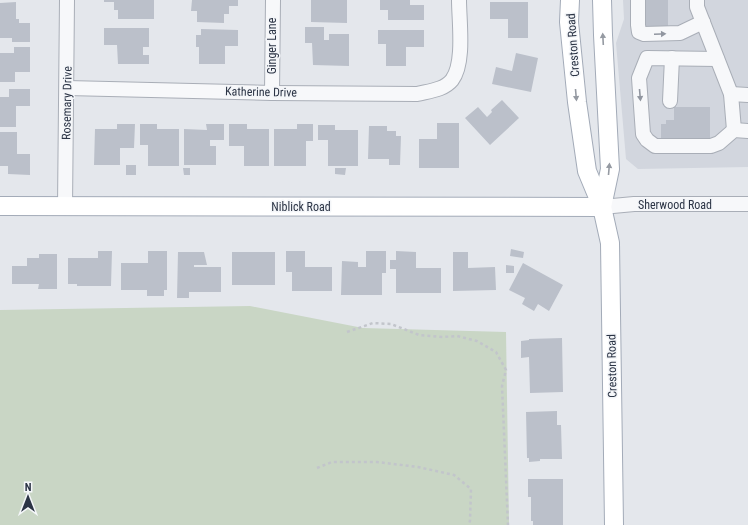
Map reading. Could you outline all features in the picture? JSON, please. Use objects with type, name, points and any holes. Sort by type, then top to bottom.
[{"type":"main road","name":"Creston Road","points":[[570,0],[569,22],[577,102],[587,171],[602,207],[610,243],[614,525]]},
{"type":"main road","name":"Creston Road","points":[[602,0],[610,169],[602,207]]},
{"type":"main road","name":"Niblick Road","points":[[0,206],[602,207]]},
{"type":"street","name":"Rosemary Drive","points":[[65,207],[67,0]]},
{"type":"street","name":"Ginger Lane","points":[[272,92],[273,0]]},
{"type":"street","name":"Katherine Drive","points":[[67,88],[418,94],[438,90],[451,81],[458,69],[460,53],[459,0]]},
{"type":"street","points":[[638,0],[639,32],[644,34],[680,33],[703,22]]},
{"type":"street","points":[[697,0],[697,7],[731,94],[734,130]]},
{"type":"street","points":[[717,59],[647,58],[639,78],[644,134],[647,140],[655,146],[711,146],[719,143],[734,130],[748,131]]},
{"type":"street","points":[[670,101],[672,58]]},
{"type":"street","points":[[731,94],[748,94]]},
{"type":"street","name":"Sherwood Road","points":[[602,207],[634,204],[748,204]]},
{"type":"path","points":[[347,332],[373,323],[391,324],[419,335],[443,337],[457,336],[477,341],[496,352],[506,370],[502,386],[508,525]]},
{"type":"path","points":[[317,468],[332,462],[376,462],[418,467],[454,475],[471,489],[470,521],[468,525]]},
{"type":"shaded area","points":[[623,0],[748,0],[748,167],[638,169],[626,159],[616,43],[624,19]]},
{"type":"green space","points":[[250,306],[363,328],[506,332],[509,525],[0,525],[0,310]]},
{"type":"building","points":[[104,0],[154,0],[154,19],[118,19],[118,10],[114,10],[114,2],[104,2]]},
{"type":"building","points":[[192,0],[238,0],[238,6],[229,6],[229,14],[224,14],[224,23],[197,22],[197,11],[191,11]]},
{"type":"building","points":[[311,0],[347,0],[347,23],[311,22]]},
{"type":"building","points":[[380,0],[410,0],[410,5],[424,5],[424,20],[388,20],[388,10],[380,10]]},
{"type":"building","points":[[643,0],[668,0],[668,27],[643,27]]},
{"type":"building","points":[[16,2],[16,19],[19,19],[19,23],[30,23],[30,42],[12,42],[12,38],[0,38],[0,3]]},
{"type":"building","points":[[490,2],[528,2],[528,38],[508,38],[508,19],[490,19]]},
{"type":"building","points":[[305,27],[324,27],[324,40],[329,40],[329,34],[349,34],[349,66],[313,65],[312,43],[305,43]]},
{"type":"building","points":[[104,28],[149,28],[149,47],[143,47],[143,55],[149,55],[149,64],[118,64],[117,45],[104,45]]},
{"type":"building","points":[[201,29],[238,30],[238,46],[225,46],[225,64],[199,64],[199,47],[196,47],[196,35],[201,35]]},
{"type":"building","points":[[378,30],[424,30],[424,47],[406,47],[406,66],[386,66],[386,44],[378,44]]},
{"type":"building","points":[[14,47],[30,47],[30,72],[15,72],[15,82],[0,82],[0,53],[14,53]]},
{"type":"building","points":[[516,53],[538,58],[531,92],[492,84],[496,67],[512,71]]},
{"type":"building","points":[[9,89],[30,89],[30,106],[16,106],[16,127],[0,127],[0,97],[9,97]]},
{"type":"building","points":[[502,100],[519,118],[490,145],[465,118],[478,107],[487,117],[492,112],[491,110]]},
{"type":"building","points":[[674,107],[710,107],[710,143],[661,143],[661,124],[666,124],[666,120],[674,120]]},
{"type":"building","points":[[437,123],[459,123],[459,168],[419,168],[419,139],[437,139]]},
{"type":"building","points":[[117,124],[135,124],[134,148],[120,148],[120,165],[94,165],[95,129],[117,129]]},
{"type":"building","points":[[140,124],[157,124],[157,129],[179,129],[179,166],[148,166],[148,145],[140,145]]},
{"type":"building","points":[[206,124],[224,124],[224,140],[210,140],[210,146],[216,146],[216,165],[184,165],[184,129],[207,130]]},
{"type":"building","points":[[229,124],[247,124],[247,129],[269,129],[269,166],[244,166],[244,146],[229,146]]},
{"type":"building","points":[[297,124],[313,124],[313,141],[306,141],[306,166],[274,166],[274,129],[297,129]]},
{"type":"building","points":[[318,125],[335,125],[335,130],[358,130],[358,166],[328,166],[328,140],[318,140]]},
{"type":"building","points":[[369,126],[387,126],[387,131],[396,131],[396,136],[401,136],[400,165],[389,165],[389,159],[368,159]]},
{"type":"building","points":[[0,132],[17,132],[17,154],[30,154],[30,175],[8,174],[8,166],[0,166]]},
{"type":"building","points":[[126,165],[136,165],[136,175],[126,175]]},
{"type":"building","points":[[183,168],[190,168],[190,175],[184,175]]},
{"type":"building","points":[[335,168],[346,168],[345,175],[335,174]]},
{"type":"building","points":[[511,249],[524,252],[523,258],[510,256]]},
{"type":"building","points":[[98,251],[112,251],[111,286],[77,286],[77,284],[68,284],[68,258],[98,258]]},
{"type":"building","points":[[148,251],[167,251],[167,290],[164,290],[164,296],[147,296],[147,290],[121,290],[121,263],[148,263]]},
{"type":"building","points":[[286,251],[305,251],[305,267],[332,267],[332,291],[292,291],[292,272],[286,272]]},
{"type":"building","points":[[366,251],[386,251],[386,273],[382,273],[382,295],[341,295],[342,261],[358,262],[358,267],[366,267]]},
{"type":"building","points":[[396,251],[416,252],[416,268],[441,268],[441,293],[396,293],[396,269],[390,269],[390,260],[396,260]]},
{"type":"building","points":[[178,252],[204,252],[207,265],[194,265],[194,267],[221,267],[221,292],[189,292],[189,298],[177,298]]},
{"type":"building","points":[[232,252],[275,252],[275,285],[232,285]]},
{"type":"building","points":[[453,252],[468,252],[468,268],[495,267],[496,290],[453,291]]},
{"type":"building","points":[[39,254],[57,254],[57,289],[38,289],[39,284],[12,284],[12,266],[27,266],[27,258],[39,258]]},
{"type":"building","points":[[523,263],[563,285],[549,311],[538,304],[534,311],[522,304],[525,298],[509,290]]},
{"type":"building","points":[[506,265],[514,266],[514,273],[506,273]]},
{"type":"building","points":[[562,338],[563,392],[530,393],[529,357],[521,358],[521,341],[529,339]]},
{"type":"building","points":[[557,411],[557,425],[561,425],[562,459],[540,459],[540,461],[529,462],[529,458],[527,458],[526,412]]},
{"type":"building","points":[[528,479],[563,479],[563,525],[533,525],[533,521],[531,521],[531,497],[528,497]]}]
